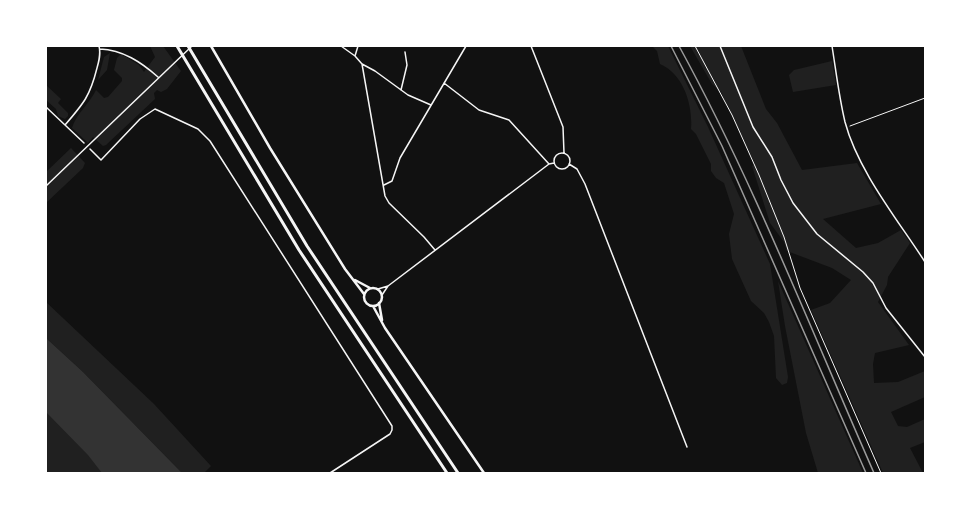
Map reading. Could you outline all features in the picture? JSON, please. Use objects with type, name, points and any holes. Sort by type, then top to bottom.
[{"type":"highway","points":[[178,46],[299,250],[447,473]]},
{"type":"highway","points":[[188,46],[311,252],[458,473]]},
{"type":"main road","points":[[211,46],[270,148],[364,294],[366,302],[373,306],[382,322],[484,473]]},
{"type":"main road","points":[[353,279],[370,288],[378,289],[382,295],[379,303],[382,322]]},
{"type":"main road","points":[[364,294],[370,288]]},
{"type":"main road","points":[[373,306],[379,303]]},
{"type":"street","points":[[65,125],[85,102],[90,93],[100,49],[99,46]]},
{"type":"street","points":[[46,186],[192,46]]},
{"type":"street","points":[[341,46],[355,56],[362,64],[375,71],[408,96],[431,105]]},
{"type":"street","points":[[355,56],[358,46]]},
{"type":"street","points":[[384,185],[392,181],[400,158],[466,46]]},
{"type":"street","points":[[532,46],[563,127],[564,153]]},
{"type":"street","points":[[720,46],[752,127],[772,157],[781,180],[793,203],[817,234],[863,272],[873,283],[886,308],[925,357]]},
{"type":"street","points":[[832,46],[847,127],[862,164],[872,182],[925,262]]},
{"type":"street","points":[[100,49],[108,49],[129,56],[140,62],[158,78]]},
{"type":"street","points":[[400,90],[407,65],[405,52]]},
{"type":"street","points":[[362,64],[386,196],[389,203],[424,237],[435,250]]},
{"type":"street","points":[[444,83],[479,110],[502,116],[514,125],[549,164]]},
{"type":"street","points":[[46,107],[84,144]]},
{"type":"street","points":[[90,149],[101,160],[140,119],[155,109],[198,129],[210,141],[392,426],[390,434],[330,473]]},
{"type":"street","points":[[559,153],[564,153],[569,157],[569,164],[565,168],[561,169],[554,163],[555,156],[559,153]]},
{"type":"street","points":[[382,295],[388,286],[549,164],[554,163]]},
{"type":"street","points":[[569,164],[577,169],[585,184],[687,447]]},
{"type":"street","points":[[378,289],[388,286]]},
{"type":"path","points":[[695,46],[732,115],[759,175],[784,236],[800,288],[881,473]]},
{"type":"path","points":[[847,127],[925,98]]},
{"type":"shaded area","points":[[150,46],[163,46],[181,71],[167,89],[161,92],[157,90],[154,93],[155,99],[106,145],[103,146],[93,137],[88,143],[72,128],[77,118],[96,90],[104,98],[108,97],[122,81],[122,78],[114,70],[117,58],[121,54],[139,65],[144,72],[155,57]]},
{"type":"shaded area","points":[[652,46],[668,46],[708,127],[770,264],[788,377],[787,383],[782,385],[776,378],[774,336],[769,322],[764,313],[751,301],[732,259],[729,234],[734,214],[724,183],[716,178],[711,171],[711,164],[696,134],[691,129],[688,101],[681,83],[675,75],[660,64],[657,51]]},
{"type":"shaded area","points":[[690,46],[741,46],[766,109],[777,123],[802,170],[857,163],[881,204],[823,219],[856,248],[878,243],[901,230],[910,243],[888,277],[887,285],[878,302],[909,345],[875,353],[873,364],[874,383],[898,382],[925,371],[925,397],[891,412],[898,426],[907,427],[925,419],[925,442],[910,448],[923,473],[883,473],[811,310],[830,303],[851,280],[832,268],[787,251],[784,242],[770,223],[752,166],[755,164],[721,92],[712,84]]},
{"type":"shaded area","points":[[110,53],[107,70],[98,80],[104,57]]},
{"type":"shaded area","points":[[832,61],[836,85],[793,92],[789,75],[794,70]]},
{"type":"shaded area","points":[[46,85],[61,99],[58,103],[68,113],[68,116],[65,119],[58,116],[56,109],[46,100]]},
{"type":"shaded area","points":[[71,148],[85,163],[83,168],[46,203],[46,172]]},
{"type":"shaded area","points":[[778,281],[863,473],[818,473],[806,433],[785,326]]},
{"type":"shaded area","points":[[46,302],[154,404],[211,466],[204,473],[182,473],[83,372],[46,338]]},
{"type":"shaded area","points":[[46,338],[83,372],[182,473],[102,473],[88,455],[46,412]]},
{"type":"shaded area","points":[[46,378],[135,473],[46,473]]},
{"type":"railway","points":[[671,46],[722,146],[866,473]]},
{"type":"railway","points":[[679,46],[732,150],[757,204],[874,473]]}]
